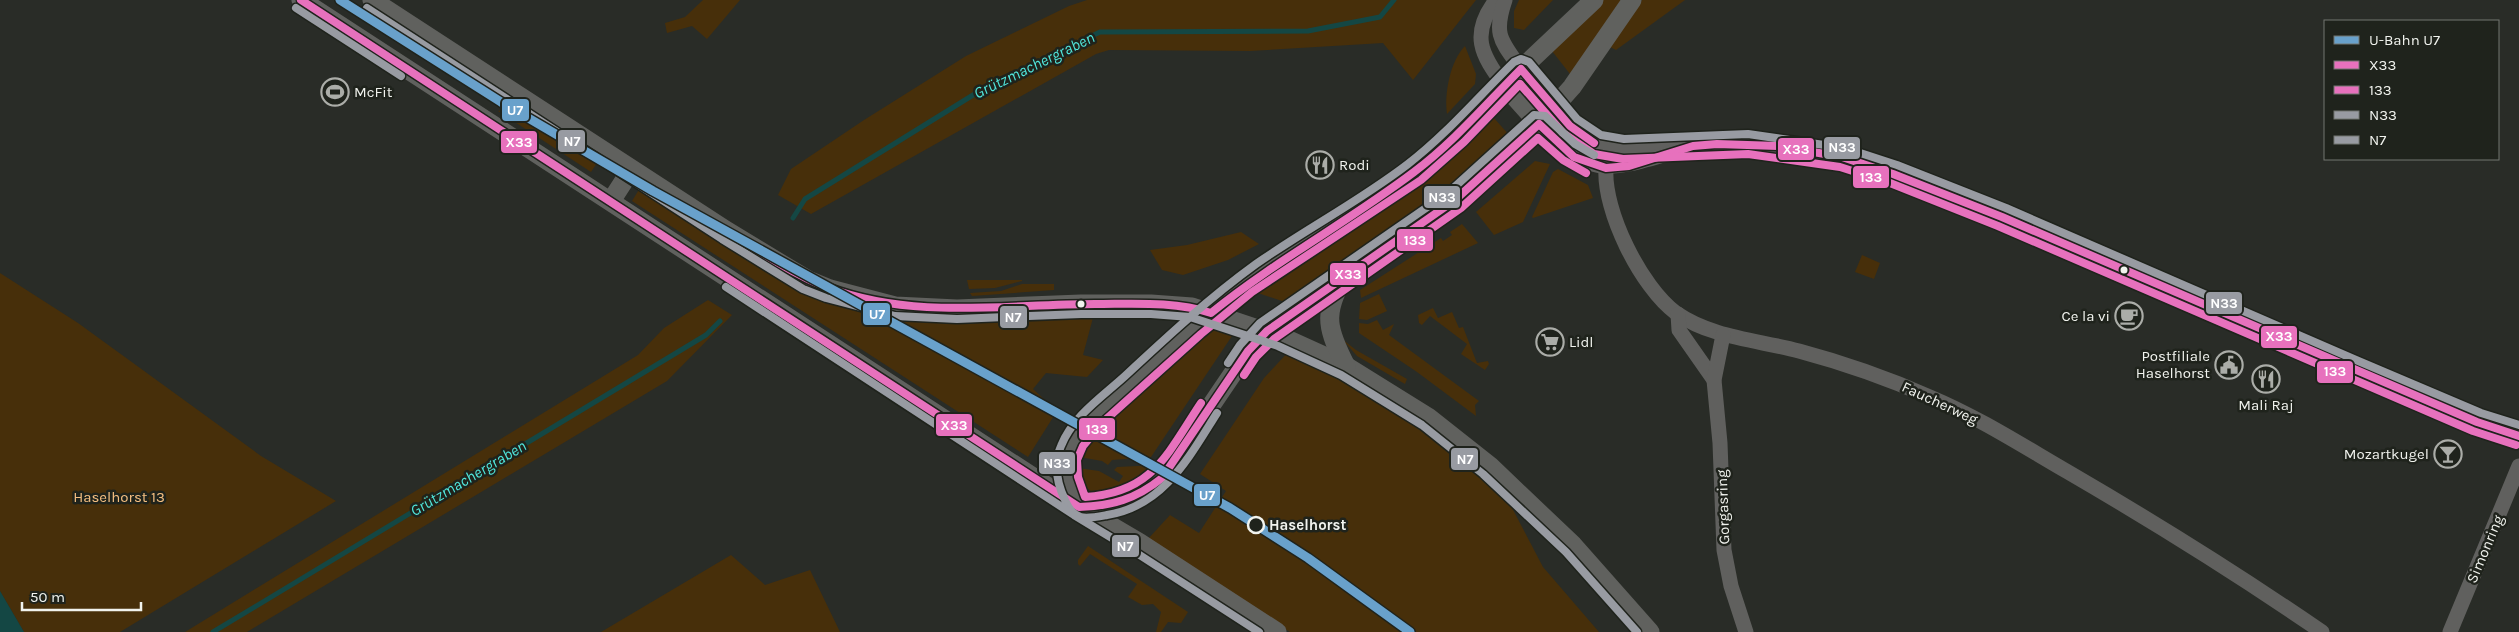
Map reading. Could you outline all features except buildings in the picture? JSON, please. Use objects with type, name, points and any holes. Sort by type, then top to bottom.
[{"type":"main road","points":[[301,0],[1079,507],[1140,543],[1277,632]]},
{"type":"main road","points":[[372,0],[631,170],[808,280],[830,289],[896,306],[957,309],[1082,304],[1151,304],[1192,307],[1267,331],[1346,366],[1428,417],[1490,466],[1573,545],[1650,632]]},
{"type":"main road","points":[[1079,507],[1069,488],[1066,474],[1070,451],[1077,437],[1126,388],[1211,313],[1264,271],[1415,172],[1454,138],[1504,85],[1594,0]]},
{"type":"main road","points":[[1079,507],[1119,504],[1142,495],[1162,478],[1248,351],[1267,331],[1455,200],[1540,124],[1554,108],[1632,0]]},
{"type":"main road","points":[[1521,69],[1554,108]]},
{"type":"main road","points":[[1504,85],[1540,124]]},
{"type":"main road","points":[[611,201],[631,170]]},
{"type":"main road","points":[[1345,276],[1331,302],[1329,320],[1333,339],[1346,366]]},
{"type":"street","points":[[1496,0],[1484,19],[1480,33],[1480,45],[1487,60],[1504,85]]},
{"type":"street","points":[[1505,0],[1499,16],[1500,36],[1521,69]]},
{"type":"street","points":[[1554,108],[1578,132],[1597,145],[1610,148],[1727,144],[1778,146],[1828,154],[1883,170],[2002,217],[2460,414],[2519,436]]},
{"type":"street","points":[[1540,124],[1561,147],[1574,157],[1606,168],[1629,166],[1693,146]]},
{"type":"street","name":"Faucherweg","points":[[1606,168],[1605,184],[1628,250],[1650,288],[1678,314],[1723,335],[1834,360],[1886,378],[1958,409],[2121,502],[2322,632]]},
{"type":"street","name":"Gorgasring","points":[[1678,314],[1679,330],[1714,380]]},
{"type":"street","name":"Gorgasring","points":[[1723,335],[1714,380],[1720,443],[1724,550],[1731,586],[1746,632]]},
{"type":"street","name":"Simonring","points":[[2450,632],[2519,466]]},
{"type":"green space","points":[[703,0],[740,0],[707,39],[692,26],[667,33],[665,23],[685,17]]},
{"type":"green space","points":[[1087,0],[1476,0],[1413,80],[1383,43],[1250,51],[1109,50],[1096,54],[811,214],[778,195],[791,169],[864,120],[966,56],[1069,6]]},
{"type":"green space","points":[[1519,0],[1553,0],[1524,30],[1514,28],[1514,11]]},
{"type":"green space","points":[[1603,0],[1622,0],[1570,74],[1552,51]]},
{"type":"green space","points":[[1642,0],[1685,0],[1616,50],[1608,46]]},
{"type":"green space","points":[[1465,46],[1476,74],[1475,84],[1447,114],[1446,97],[1449,78],[1455,60]]},
{"type":"green space","points":[[516,107],[599,160],[591,172],[498,111]]},
{"type":"green space","points":[[1493,117],[1511,137],[1446,193],[1285,302],[1255,292],[1389,206],[1426,179]]},
{"type":"green space","points":[[1535,161],[1550,164],[1523,222],[1494,235],[1476,212]]},
{"type":"green space","points":[[1558,169],[1588,185],[1593,198],[1533,218],[1553,172]]},
{"type":"green space","points":[[640,188],[744,257],[799,288],[828,301],[857,311],[884,317],[943,322],[1094,314],[1083,355],[1103,360],[1087,377],[1046,373],[1033,389],[1057,411],[1028,457],[632,201]]},
{"type":"green space","points":[[1462,224],[1478,243],[1361,298],[1360,290],[1441,238],[1443,241],[1452,235],[1450,232]]},
{"type":"green space","points":[[1241,232],[1259,244],[1228,260],[1183,275],[1162,270],[1150,250],[1187,245]]},
{"type":"green space","points":[[1862,255],[1880,263],[1874,279],[1855,272]]},
{"type":"green space","name":"Haselhorst 13","points":[[0,273],[78,323],[261,456],[336,501],[120,632],[24,632],[0,591]]},
{"type":"green space","points":[[967,280],[1022,281],[995,288],[969,289]]},
{"type":"green space","points":[[1022,284],[1054,284],[1054,290],[972,296],[970,293],[1001,291]]},
{"type":"green space","points":[[1379,294],[1387,311],[1367,320],[1359,319],[1360,303]]},
{"type":"green space","points":[[708,300],[732,315],[667,381],[247,632],[185,632],[638,355],[664,328]]},
{"type":"green space","points":[[1433,308],[1438,318],[1452,312],[1459,328],[1463,327],[1477,363],[1488,361],[1489,364],[1485,370],[1461,354],[1467,344],[1430,316],[1422,325],[1419,323],[1418,315]]},
{"type":"green space","points":[[1377,320],[1383,330],[1394,324],[1389,335],[1479,401],[1475,405],[1476,416],[1417,372],[1359,333],[1359,323],[1368,324]]},
{"type":"green space","points":[[1213,326],[1224,326],[1236,330],[1151,457],[1112,460],[1108,465],[1102,461],[1079,457],[1085,443],[1115,409],[1156,372]]},
{"type":"green space","points":[[1342,339],[1356,350],[1407,379],[1405,384],[1357,356]]},
{"type":"green space","points":[[1291,349],[1322,363],[1410,414],[1500,485],[1543,567],[1599,632],[1290,632],[1148,539],[1170,515],[1199,533],[1226,491],[1200,474],[1264,378]]},
{"type":"green space","points":[[1159,465],[1140,484],[1115,495],[1103,495],[1092,492],[1083,483],[1078,468],[1099,471],[1119,482],[1123,476],[1114,470],[1117,467]]},
{"type":"green space","points":[[1088,546],[1188,612],[1181,623],[1168,622],[1161,632],[1156,632],[1161,612],[1153,604],[1142,605],[1128,597],[1137,584],[1090,554],[1080,566],[1078,564],[1078,560]]},
{"type":"green space","points":[[731,555],[765,585],[810,570],[840,632],[601,632]]},
{"type":"water","points":[[0,591],[24,632],[0,632]]},
{"type":"waterway","name":"Grützmachergraben","points":[[793,218],[805,199],[986,87],[1100,32],[1308,31],[1380,17],[1394,0]]},
{"type":"waterway","name":"Grützmachergraben","points":[[213,632],[706,335],[720,321]]},
{"type":"metro line","name":"U7","points":[[340,0],[501,102],[653,191],[1230,508],[1308,558],[1410,632]]},
{"type":"transit line","name":"X33","points":[[301,0],[1079,507],[1102,505],[1123,500],[1143,491],[1162,478],[1248,351],[1267,331],[1455,200],[1539,124],[1574,157],[1606,168],[1629,166],[1693,146],[1717,144],[1778,146],[1842,157],[1893,174],[2002,217],[2477,422],[2519,436]]},
{"type":"transit line","name":"N7","points":[[296,8],[401,76]]},
{"type":"transit line","name":"N7","points":[[367,8],[722,239],[803,289],[826,298],[895,316],[957,319],[1081,314],[1151,314],[1190,317],[1278,346],[1341,375],[1422,425],[1483,474],[1566,552],[1637,632]]},
{"type":"transit line","name":"N33","points":[[1217,413],[1173,477],[1144,501],[1127,510],[1107,515],[1087,518],[1072,512],[1062,494],[1058,480],[1057,460],[1066,435],[1080,416],[1222,290],[1275,251],[1371,190],[1408,164],[1449,128],[1514,62],[1521,59],[1529,62],[1577,119],[1601,135],[1624,139],[1748,134],[1845,148],[1897,165],[2006,208],[2481,413],[2519,425]]},
{"type":"transit line","name":"X33","points":[[749,245],[818,284],[861,298],[894,304],[960,308],[1154,304],[1197,309],[1211,313],[1260,276],[1414,172],[1456,135],[1521,69],[1570,126],[1594,143]]},
{"type":"transit line","name":"133","points":[[1201,403],[1167,454],[1156,468],[1143,479],[1127,488],[1108,494],[1085,497],[1078,477],[1077,460],[1083,446],[1103,422],[1201,334],[1252,292],[1421,180],[1464,142],[1520,84],[1563,133],[1594,154],[1623,159],[1748,154],[1840,167],[1890,183],[1998,226],[2473,431],[2516,445]]},
{"type":"transit line","name":"N33","points":[[1228,363],[1240,345],[1260,323],[1449,192],[1534,115],[1545,116],[1575,144],[1594,155]]},
{"type":"transit line","name":"133","points":[[1244,375],[1256,357],[1274,339],[1461,208],[1538,138],[1563,160],[1586,173]]},
{"type":"transit line","name":"N7","points":[[726,287],[1074,515],[1259,632]]},
{"type":"place","name":"McFit","points":[[335,92]]},
{"type":"place","name":"Rodi","points":[[1320,165]]},
{"type":"place","name":"Ce la vi","points":[[2129,316]]},
{"type":"place","name":"Lidl","points":[[1550,342]]},
{"type":"place","name":"Postfiliale Haselhorst","points":[[2229,365]]},
{"type":"place","name":"Mali Raj","points":[[2266,379]]},
{"type":"place","name":"Mozartkugel","points":[[2448,454]]},
{"type":"place","name":"Haselhorst","points":[[1256,525]]}]
